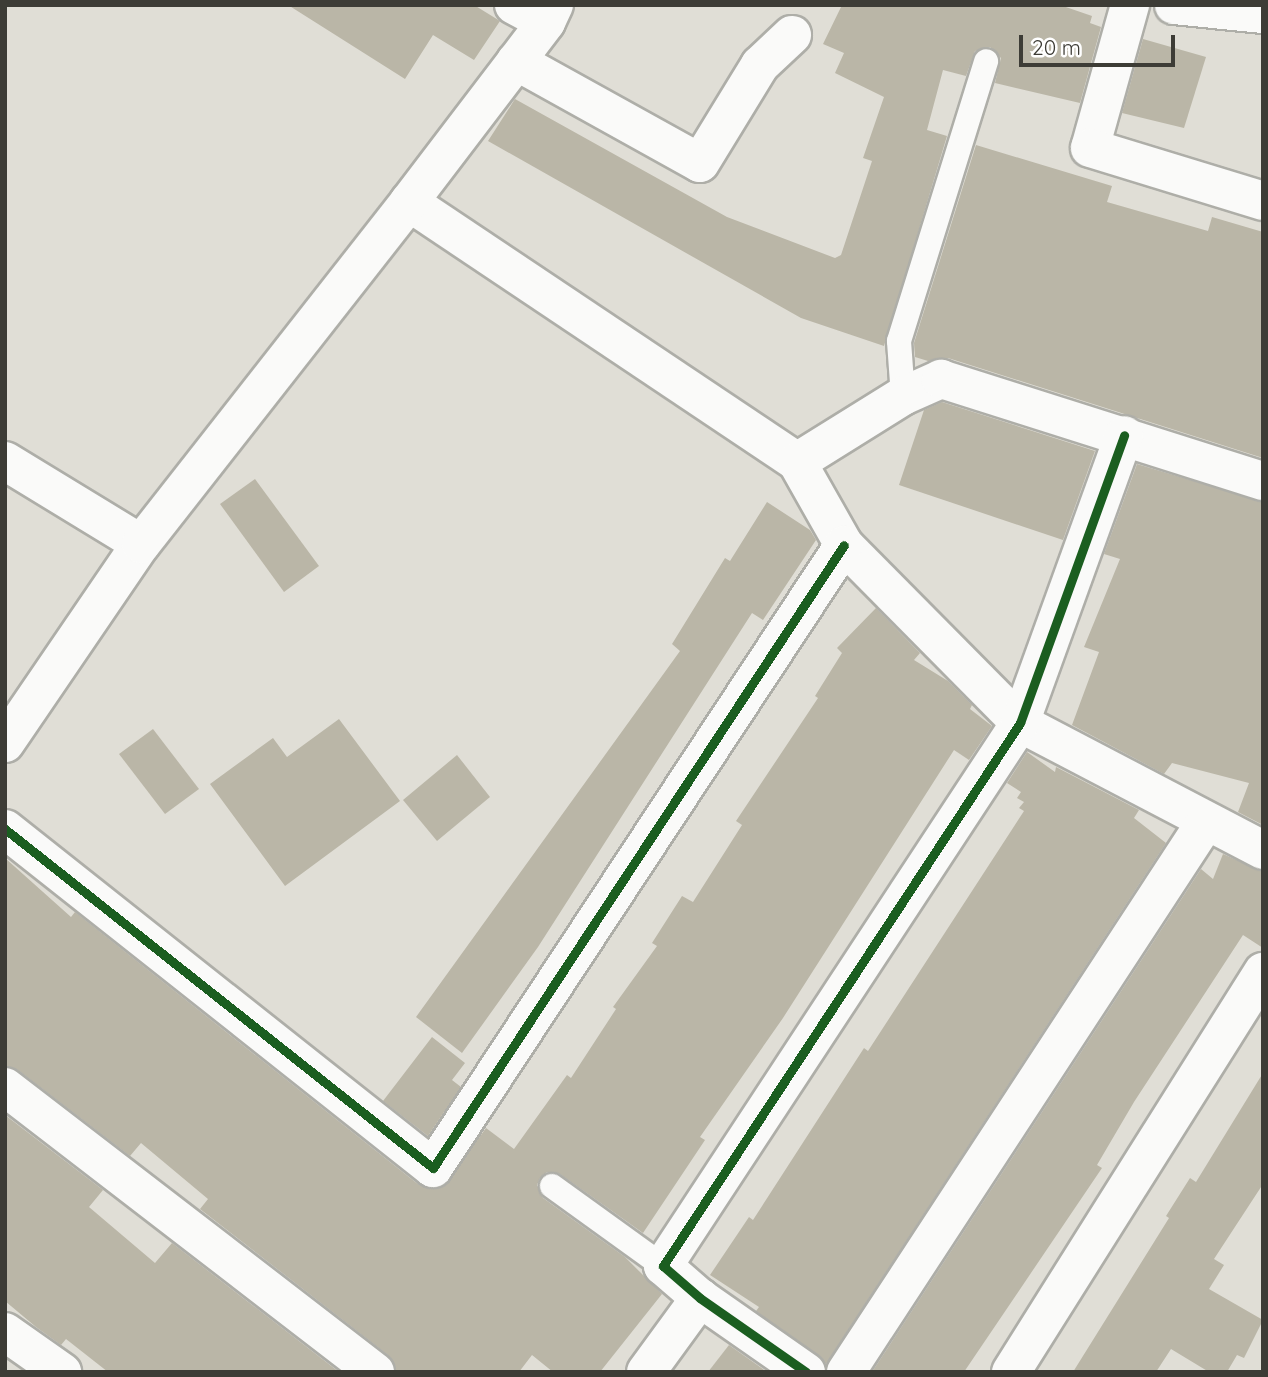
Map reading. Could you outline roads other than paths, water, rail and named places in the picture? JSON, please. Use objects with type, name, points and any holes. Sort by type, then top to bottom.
[{"type":"street","points":[[1130,5],[1090,148],[1263,201]]},
{"type":"street","points":[[1174,5],[1263,14]]},
{"type":"street","points":[[5,743],[141,544],[516,61],[538,11]]},
{"type":"street","points":[[516,61],[700,163],[760,65],[792,35]]},
{"type":"street","points":[[409,202],[797,463],[844,545],[1020,723],[1205,823],[1263,850]]},
{"type":"street","points":[[797,463],[903,396],[941,379],[1263,481]]},
{"type":"street","points":[[806,1372],[700,1298],[663,1266],[1020,723],[1124,435]]},
{"type":"street","points":[[5,461],[141,544]]},
{"type":"street","points":[[5,829],[433,1168],[844,545]]},
{"type":"street","points":[[846,1372],[1205,823]]},
{"type":"street","points":[[1010,1372],[1263,972]]},
{"type":"street","points":[[5,1087],[375,1372]]},
{"type":"street","points":[[646,1372],[700,1298]]},
{"type":"street","points":[[5,1332],[62,1372]]},
{"type":"lane","points":[[903,396],[899,341],[986,61]]},
{"type":"lane","points":[[552,1186],[663,1266]]}]
